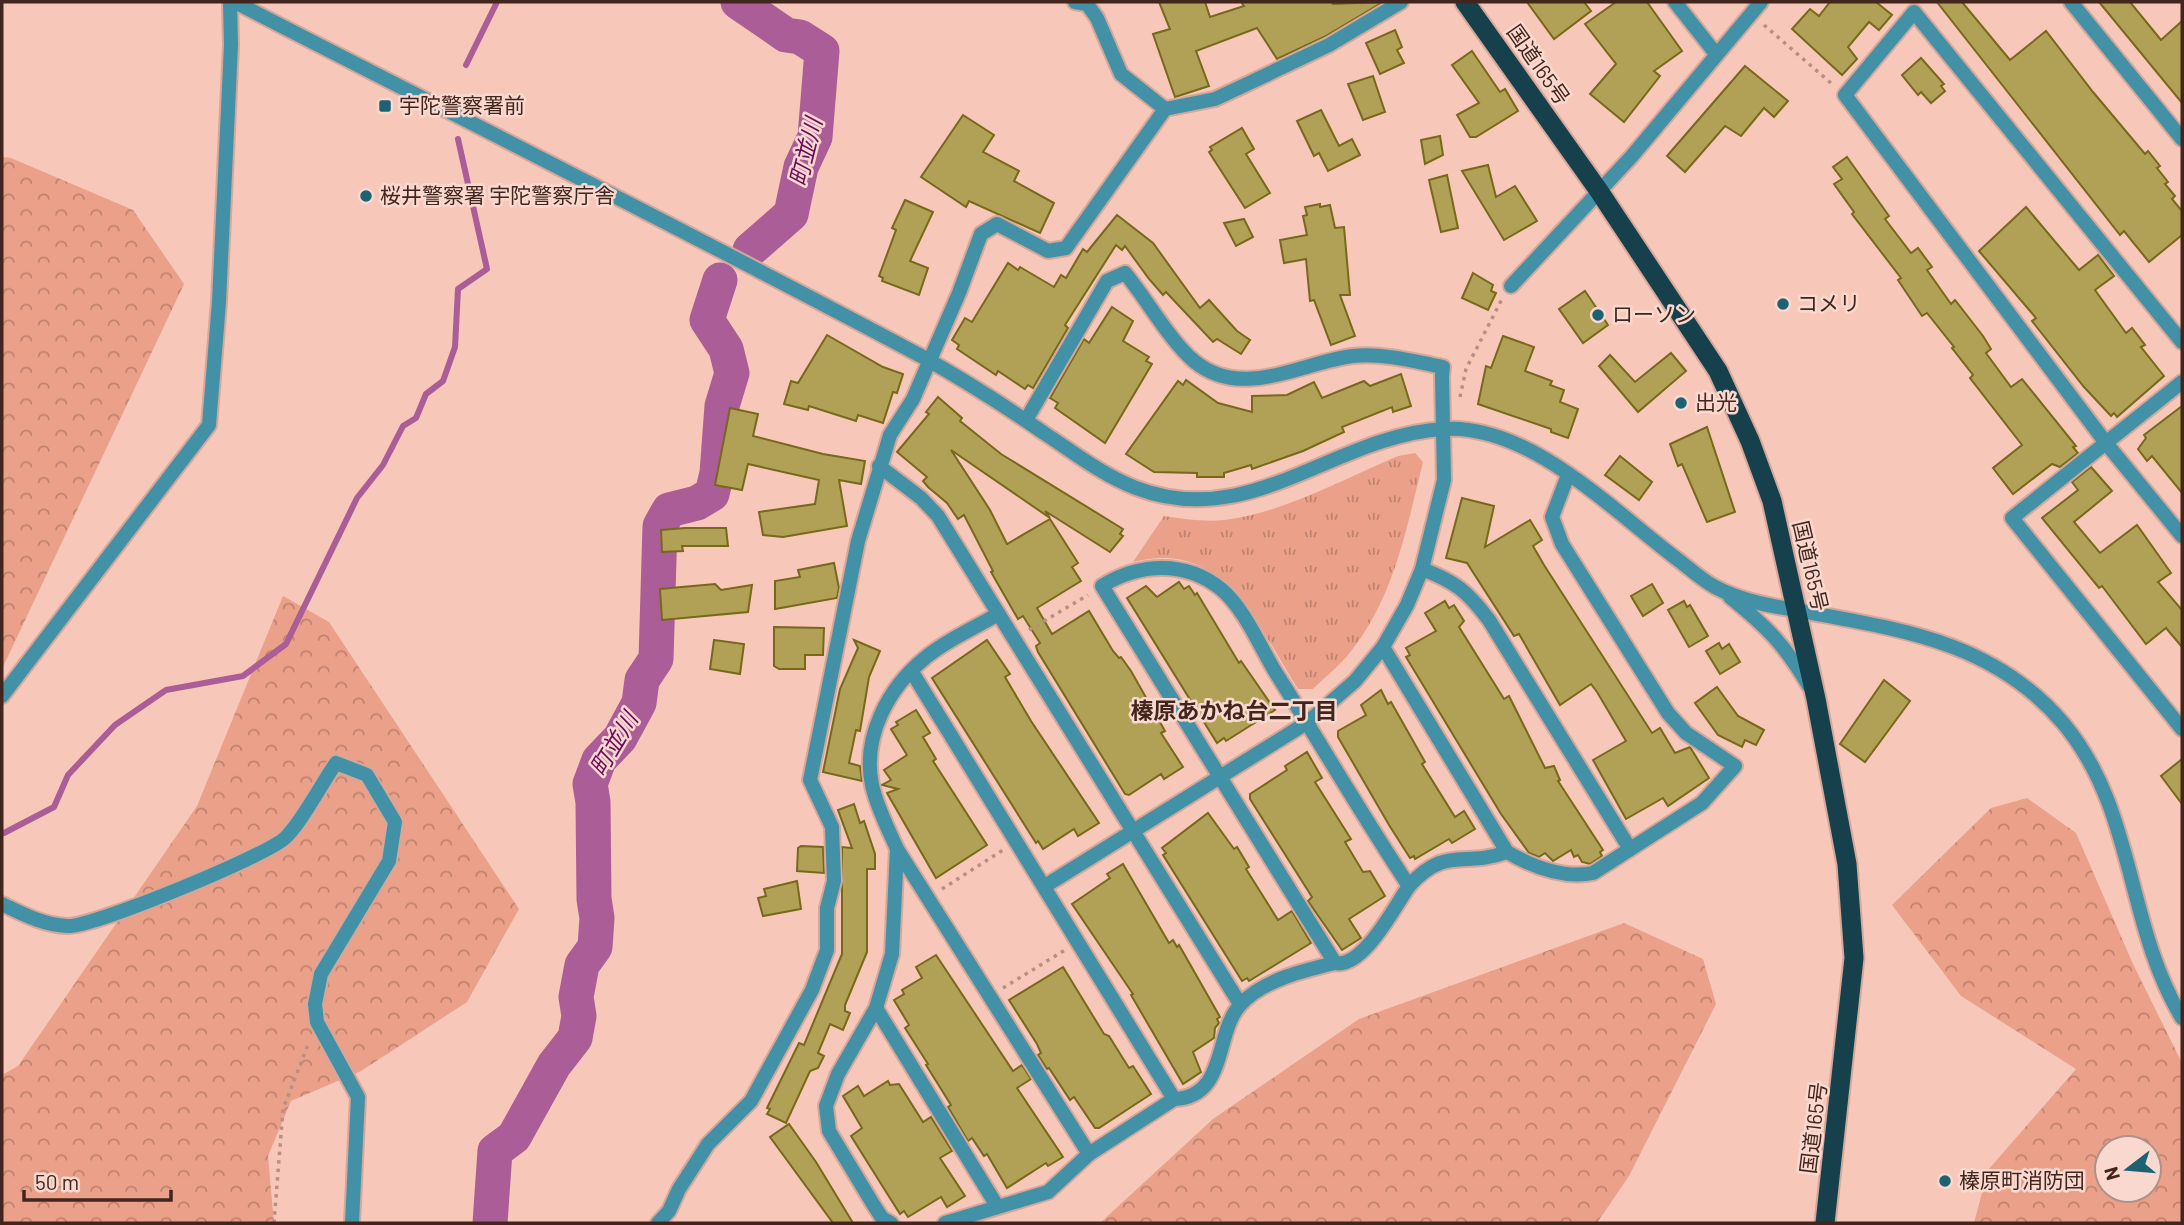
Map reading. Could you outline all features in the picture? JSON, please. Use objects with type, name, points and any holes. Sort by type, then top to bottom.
[{"type":"highway","name":"国道165号","points":[[1465,2],[1599,191],[1718,371],[1750,441],[1772,501],[1798,611],[1847,864],[1854,958],[1825,1223]]},
{"type":"street","points":[[2,696],[209,425],[219,302],[233,2],[929,361],[1026,420],[1100,470],[1132,486],[1169,499],[1226,499],[1284,482],[1376,444],[1444,428],[1500,435],[1524,445],[1721,589],[1765,625],[1789,651],[1816,699]]},
{"type":"street","points":[[1075,2],[1087,4],[1097,18],[1121,74],[1165,109]]},
{"type":"street","points":[[658,1223],[669,1211],[679,1189],[708,1144],[751,1101],[812,989],[827,950],[827,908],[834,881],[832,827],[810,780],[858,541],[890,435],[913,399],[981,234],[998,224],[1048,251],[1066,248],[1165,109],[1215,99],[1329,45],[1401,2]]},
{"type":"street","points":[[1675,2],[1716,54]]},
{"type":"street","points":[[1511,286],[1599,191],[1761,2]]},
{"type":"street","points":[[2071,2],[2182,139]]},
{"type":"street","points":[[2182,342],[1914,12],[1845,94],[2106,443],[2182,536]]},
{"type":"street","points":[[1026,420],[1107,281],[1125,273],[1194,361],[1221,376],[1266,379],[1353,356],[1389,356],[1443,367],[1444,480],[1422,569],[1395,628],[1383,647],[1355,681],[1308,722],[1045,887]]},
{"type":"street","points":[[2182,382],[2012,518],[2182,729]]},
{"type":"street","points":[[879,466],[921,498],[938,516],[1240,1004]]},
{"type":"street","points":[[1383,647],[1507,852],[1531,866],[1578,876],[1610,865],[1702,803],[1735,766],[1686,733],[1668,713],[1562,544],[1552,517],[1568,475]]},
{"type":"street","points":[[1335,962],[1102,586],[1119,576],[1140,569],[1170,567],[1187,570],[1208,581],[1233,603],[1409,886]]},
{"type":"street","points":[[1422,569],[1451,580],[1467,591],[1489,620],[1630,849]]},
{"type":"street","points":[[1721,589],[1757,602],[1914,632],[1949,644],[1990,664],[2027,688],[2063,723],[2092,765],[2114,809],[2151,956],[2182,1018]]},
{"type":"street","points":[[998,614],[925,657],[892,693],[877,722],[870,755],[871,782],[878,807],[897,849],[1089,1154]]},
{"type":"street","points":[[912,672],[1174,1099]]},
{"type":"street","points":[[2,904],[34,920],[69,927],[134,907],[207,877],[284,839],[336,763],[367,775],[395,822],[389,861],[321,974],[315,1004],[317,1022],[358,1097],[352,1223]]},
{"type":"street","points":[[891,1223],[882,1218],[829,1131],[826,1107],[838,1073],[876,1008],[892,954],[897,849]]},
{"type":"street","points":[[945,1223],[1048,1192],[1089,1154],[1174,1099],[1184,1098],[1214,1074],[1240,1004],[1289,975],[1335,962],[1352,961],[1369,945],[1409,886],[1426,867],[1450,859],[1490,858],[1507,852]]},
{"type":"street","points":[[876,1008],[997,1206]]},
{"type":"path","points":[[1763,23],[1845,94]]},
{"type":"path","points":[[1444,428],[1463,392],[1466,369],[1482,333],[1511,286]]},
{"type":"path","points":[[1013,639],[1102,586]]},
{"type":"path","points":[[929,898],[1017,842]]},
{"type":"path","points":[[991,995],[1079,942]]},
{"type":"path","points":[[275,1223],[283,1109],[317,1022]]},
{"type":"green space","points":[[2,157],[11,158],[133,210],[184,284],[2,669]]},
{"type":"green space","points":[[1415,453],[1423,462],[1404,538],[1377,611],[1348,655],[1313,689],[1298,689],[1252,614],[1235,593],[1215,575],[1192,563],[1165,558],[1133,562],[1164,516],[1209,521],[1246,516],[1291,503],[1398,456]]},
{"type":"green space","points":[[283,596],[329,622],[519,909],[467,1002],[361,1071],[291,1101],[268,1156],[274,1223],[2,1223],[2,1075],[18,1066],[197,806]]},
{"type":"green space","points":[[2027,798],[2076,833],[2133,964],[2182,1063],[2182,1223],[1974,1223],[1988,1170],[2076,1069],[1961,996],[1892,905],[1991,808]]},
{"type":"green space","points":[[1624,923],[1703,959],[1716,1004],[1629,1176],[1597,1223],[1100,1223],[1213,1119],[1359,1019]]},
{"type":"building","points":[[1159,2],[1205,2],[1210,17],[1244,6],[1241,2],[1383,2],[1324,37],[1277,59],[1257,28],[1196,51],[1209,86],[1175,97],[1153,34],[1170,29]]},
{"type":"building","points":[[1527,2],[1584,2],[1591,11],[1554,39]]},
{"type":"building","points":[[1616,2],[1647,2],[1682,51],[1654,71],[1660,76],[1624,122],[1590,94],[1616,64],[1585,24]]},
{"type":"building","points":[[1830,2],[1876,2],[1892,15],[1879,30],[1869,22],[1848,47],[1857,59],[1842,75],[1792,29],[1810,9],[1819,16]]},
{"type":"building","points":[[1937,2],[1962,2],[2010,60],[2046,31],[2145,154],[2148,151],[2160,166],[2157,168],[2168,182],[2165,184],[2175,196],[2172,199],[2182,211],[2182,235],[2149,262],[2124,231],[2120,235]]},
{"type":"building","points":[[2099,2],[2130,2],[2161,40],[2182,21],[2182,103]]},
{"type":"building","points":[[1395,30],[1402,47],[1397,50],[1404,63],[1380,74],[1366,43]]},
{"type":"building","points":[[1472,51],[1500,92],[1505,89],[1518,111],[1476,137],[1470,137],[1457,115],[1479,103],[1452,65]]},
{"type":"building","points":[[1921,58],[1944,84],[1941,86],[1945,91],[1931,103],[1921,92],[1918,95],[1902,75]]},
{"type":"building","points":[[1745,66],[1788,101],[1774,117],[1764,108],[1741,136],[1725,126],[1685,172],[1667,156]]},
{"type":"building","points":[[1373,76],[1385,112],[1363,120],[1348,84]]},
{"type":"building","points":[[1321,110],[1339,146],[1352,139],[1360,155],[1328,171],[1319,153],[1314,156],[1297,121]]},
{"type":"building","points":[[963,115],[994,135],[983,152],[1019,171],[1014,181],[1054,203],[1040,233],[969,201],[966,207],[921,177]]},
{"type":"building","points":[[1242,128],[1254,149],[1246,154],[1270,193],[1245,208],[1209,152],[1212,150],[1210,147]]},
{"type":"building","points":[[1440,136],[1443,155],[1425,164],[1421,140]]},
{"type":"building","points":[[1847,157],[1889,216],[1885,219],[1911,253],[1918,248],[1932,267],[1927,270],[1951,304],[1955,300],[1983,336],[1991,349],[1986,353],[2011,387],[2022,379],[2076,446],[2073,447],[2078,453],[2060,467],[2052,464],[2013,494],[1993,468],[2022,445],[1970,378],[1973,375],[1952,348],[1954,347],[1927,313],[1922,316],[1898,280],[1901,278],[1852,214],[1854,212],[1834,184],[1842,179],[1833,167]]},
{"type":"building","points":[[1488,165],[1496,197],[1515,186],[1537,221],[1504,240],[1462,171]]},
{"type":"building","points":[[1447,175],[1458,228],[1441,232],[1429,180]]},
{"type":"building","points":[[905,200],[933,212],[910,261],[928,268],[919,295],[882,281],[883,278],[879,276],[896,230],[892,228]]},
{"type":"building","points":[[1320,204],[1320,207],[1330,205],[1335,228],[1344,227],[1350,295],[1340,295],[1355,336],[1331,345],[1314,300],[1310,301],[1306,259],[1284,263],[1280,240],[1307,235],[1303,216],[1307,215],[1305,207]]},
{"type":"building","points":[[2026,207],[2079,270],[2098,255],[2114,276],[2095,290],[2126,333],[2132,328],[2145,345],[2141,347],[2164,376],[2117,417],[2114,413],[2111,416],[2084,387],[2032,321],[2036,318],[1979,251]]},
{"type":"building","points":[[1117,215],[1153,243],[1200,308],[1209,300],[1237,331],[1250,340],[1241,354],[1217,339],[1213,342],[1166,292],[1163,295],[1125,246],[1122,250],[1116,245],[1065,325],[1068,328],[1033,388],[1028,385],[1025,389],[998,371],[996,375],[957,349],[959,345],[952,340],[965,318],[972,322],[1008,263],[1054,287],[1061,275],[1066,278],[1083,249],[1087,252]]},
{"type":"building","points":[[1244,219],[1253,237],[1236,246],[1224,223]]},
{"type":"building","points":[[1473,273],[1493,285],[1491,291],[1496,293],[1488,310],[1462,298]]},
{"type":"building","points":[[1585,291],[1608,325],[1583,343],[1559,309]]},
{"type":"building","points":[[1112,307],[1133,321],[1123,341],[1149,357],[1146,361],[1152,364],[1105,443],[1055,408],[1058,403],[1050,398],[1084,339],[1089,343]]},
{"type":"building","points":[[827,335],[883,367],[903,374],[897,393],[893,392],[883,423],[858,415],[856,421],[809,406],[808,410],[784,404],[791,381],[798,383]]},
{"type":"building","points":[[1503,336],[1534,347],[1525,371],[1552,381],[1550,385],[1564,390],[1560,402],[1578,409],[1568,438],[1551,432],[1551,429],[1478,404],[1486,366],[1491,368]]},
{"type":"building","points":[[1671,353],[1686,371],[1638,412],[1599,366],[1610,355],[1635,382]]},
{"type":"building","points":[[1401,374],[1411,406],[1393,412],[1392,407],[1342,427],[1344,432],[1303,451],[1252,469],[1251,465],[1224,473],[1224,477],[1154,472],[1126,454],[1178,381],[1183,385],[1186,380],[1218,403],[1252,412],[1252,396],[1287,395],[1314,382],[1322,398],[1364,381],[1370,386]]},
{"type":"building","points":[[938,397],[962,418],[960,421],[1001,454],[1123,529],[1120,534],[1123,536],[1110,552],[1045,511],[1050,518],[951,450],[990,510],[1007,544],[1050,519],[1078,563],[1072,567],[1081,581],[1037,608],[1052,634],[1089,611],[1113,651],[1131,671],[1165,731],[1161,733],[1183,767],[1164,779],[1161,774],[1129,795],[1125,794],[1038,652],[1036,646],[1040,643],[1023,616],[1018,619],[991,572],[993,571],[964,515],[958,519],[947,503],[923,481],[927,477],[897,452],[929,414],[926,412]]},
{"type":"building","points":[[2182,406],[2182,493],[2152,456],[2147,461],[2138,449],[2146,438],[2144,435]]},
{"type":"building","points":[[730,408],[758,414],[753,436],[823,454],[865,461],[861,484],[839,480],[847,526],[783,537],[763,535],[759,512],[815,504],[819,480],[748,464],[742,490],[715,485]]},
{"type":"building","points":[[1707,427],[1735,512],[1707,522],[1682,464],[1678,466],[1670,444]]},
{"type":"building","points":[[1620,456],[1652,482],[1639,500],[1605,475]]},
{"type":"building","points":[[2091,467],[2112,491],[2074,522],[2100,553],[2137,525],[2171,573],[2158,582],[2182,610],[2182,647],[2166,628],[2146,644],[2102,586],[2099,588],[2042,518],[2078,490],[2072,482]]},
{"type":"building","points":[[1462,498],[1494,506],[1485,547],[1530,520],[1542,540],[1533,546],[1652,733],[1660,728],[1675,753],[1690,747],[1709,778],[1668,806],[1663,798],[1626,819],[1593,760],[1626,741],[1597,692],[1591,684],[1560,705],[1519,634],[1514,636],[1467,563],[1446,558]]},
{"type":"building","points":[[726,528],[728,546],[682,546],[683,551],[662,552],[661,530]]},
{"type":"building","points":[[834,563],[839,588],[837,598],[775,609],[775,581],[800,577],[798,570]]},
{"type":"building","points":[[1179,582],[1184,589],[1189,586],[1195,595],[1197,593],[1239,663],[1241,661],[1275,710],[1226,741],[1224,738],[1217,743],[1127,598],[1146,586],[1157,597]]},
{"type":"building","points":[[715,584],[721,590],[752,585],[748,612],[662,620],[660,589]]},
{"type":"building","points":[[1652,584],[1663,603],[1643,616],[1631,596]]},
{"type":"building","points":[[1445,601],[1449,608],[1454,605],[1464,621],[1459,627],[1504,699],[1509,696],[1545,768],[1554,766],[1560,780],[1558,781],[1603,850],[1600,852],[1602,856],[1590,864],[1582,862],[1578,855],[1574,857],[1571,850],[1553,861],[1545,853],[1539,857],[1529,853],[1501,814],[1406,657],[1410,655],[1406,648],[1436,631],[1425,613]]},
{"type":"building","points":[[1684,601],[1687,607],[1690,605],[1708,636],[1689,647],[1668,610]]},
{"type":"building","points":[[774,627],[824,628],[823,655],[805,655],[805,669],[779,669],[774,666]]},
{"type":"building","points":[[714,640],[744,644],[740,674],[710,669]]},
{"type":"building","points":[[854,640],[880,651],[869,677],[860,731],[856,730],[849,763],[860,766],[862,781],[823,772],[840,689],[858,648]]},
{"type":"building","points":[[987,640],[1010,674],[1005,677],[1031,721],[1099,823],[1078,836],[1074,829],[1043,849],[1038,841],[1036,843],[932,678]]},
{"type":"building","points":[[1719,643],[1722,649],[1729,644],[1740,662],[1720,674],[1706,651]]},
{"type":"building","points":[[1884,680],[1910,701],[1865,762],[1840,744]]},
{"type":"building","points":[[1717,687],[1738,716],[1764,730],[1756,745],[1745,740],[1742,747],[1718,735],[1695,703]]},
{"type":"building","points":[[1381,690],[1388,704],[1391,702],[1425,762],[1422,764],[1455,817],[1464,811],[1475,829],[1452,843],[1449,839],[1415,859],[1414,856],[1410,858],[1389,825],[1338,737],[1338,731],[1366,715],[1361,705]]},
{"type":"building","points":[[916,710],[930,733],[923,737],[936,759],[933,761],[987,845],[936,878],[887,793],[898,789],[882,785],[891,780],[884,770],[907,755],[891,729],[898,725],[896,722]]},
{"type":"building","points":[[1307,752],[1322,778],[1315,782],[1351,839],[1345,842],[1363,872],[1370,871],[1385,896],[1349,919],[1361,938],[1342,950],[1308,901],[1312,897],[1250,799],[1250,794],[1287,770],[1285,766]]},
{"type":"building","points":[[2182,759],[2182,804],[2161,776]]},
{"type":"building","points":[[854,804],[860,823],[864,821],[875,854],[875,869],[867,869],[867,952],[845,1005],[845,1011],[850,1013],[843,1030],[830,1024],[818,1053],[824,1056],[818,1068],[810,1071],[786,1123],[767,1114],[770,1109],[767,1108],[799,1043],[804,1045],[842,954],[842,847],[852,848],[838,810]]},
{"type":"building","points":[[1208,813],[1234,849],[1237,847],[1249,867],[1246,869],[1278,920],[1292,911],[1311,943],[1249,981],[1247,978],[1242,981],[1163,855],[1166,853],[1162,848]]},
{"type":"building","points":[[823,847],[824,873],[797,871],[798,848]]},
{"type":"building","points":[[1123,864],[1169,943],[1173,940],[1177,947],[1179,945],[1220,1017],[1217,1019],[1219,1023],[1215,1028],[1214,1038],[1193,1052],[1201,1072],[1183,1084],[1131,995],[1133,994],[1072,904],[1110,878],[1107,874]]},
{"type":"building","points":[[797,881],[801,909],[763,916],[758,898],[766,896],[764,889]]},
{"type":"building","points":[[936,955],[1013,1071],[1022,1065],[1031,1079],[1017,1088],[1063,1157],[1048,1166],[1046,1163],[1007,1188],[987,1154],[984,1156],[972,1138],[968,1141],[948,1107],[951,1105],[905,1028],[909,1025],[894,1000],[904,994],[902,990],[922,978],[916,967]]},
{"type":"building","points":[[1063,967],[1104,1034],[1109,1036],[1129,1068],[1133,1066],[1151,1094],[1099,1128],[1095,1128],[1074,1097],[1070,1100],[1049,1068],[1047,1069],[1038,1055],[1041,1053],[1037,1044],[1009,1000]]},
{"type":"building","points":[[888,1081],[890,1085],[899,1084],[923,1122],[931,1117],[952,1151],[940,1158],[965,1196],[947,1207],[941,1197],[908,1217],[904,1211],[900,1214],[851,1136],[862,1128],[843,1096],[858,1086],[864,1096]]},
{"type":"building","points":[[789,1124],[853,1223],[833,1223],[770,1137]]},
{"type":"waterway","points":[[466,65],[497,2]]},
{"type":"waterway","name":"町並川","points":[[738,2],[786,35],[800,37],[822,51],[815,137],[801,167],[791,214],[750,250]]},
{"type":"waterway","points":[[4,833],[54,807],[68,775],[115,725],[166,690],[243,676],[286,644],[357,498],[383,465],[403,426],[416,418],[426,394],[443,381],[455,347],[458,289],[487,269],[458,139]]},
{"type":"waterway","name":"町並川","points":[[490,1223],[495,1151],[514,1137],[554,1065],[575,1038],[579,1016],[576,997],[582,965],[595,947],[597,918],[590,784],[599,760],[620,738],[639,703],[642,680],[656,659],[660,526],[669,510],[697,503],[712,494],[717,473],[722,406],[732,373],[726,349],[707,320],[720,280]]},
{"type":"place","name":"宇陀警察署前","points":[[385,106]]},
{"type":"place","name":"桜井警察署 宇陀警察庁舎","points":[[366,196]]},
{"type":"place","name":"コメリ","points":[[1783,304]]},
{"type":"place","name":"ローソン","points":[[1598,315]]},
{"type":"place","name":"出光","points":[[1681,403]]},
{"type":"place","name":"榛原町消防団","points":[[1945,1181]]},
{"type":"district","name":"榛原あかね台二丁目","points":[[1234,711]]}]
